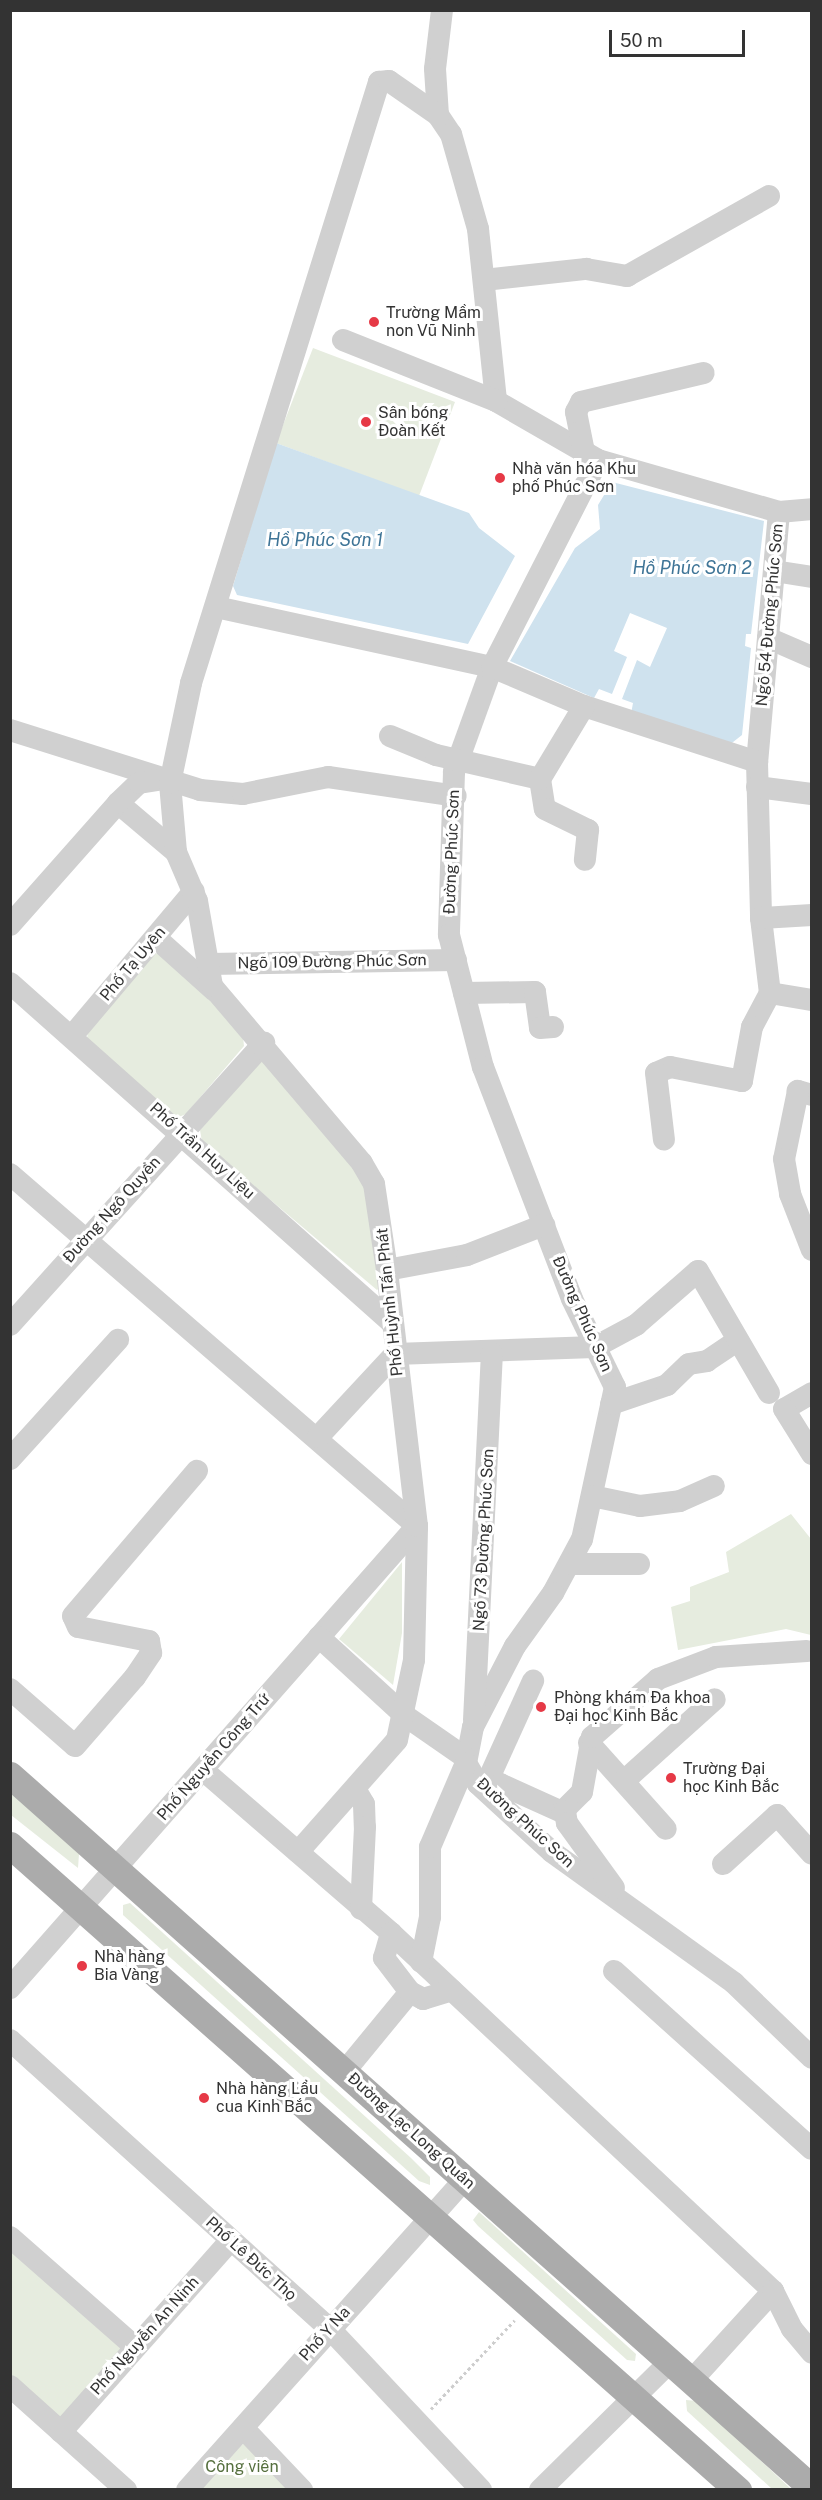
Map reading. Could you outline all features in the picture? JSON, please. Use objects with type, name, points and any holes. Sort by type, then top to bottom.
[{"type":"main road","name":"Đường Lạc Long Quân","points":[[10,1775],[812,2488]]},
{"type":"main road","points":[[10,1845],[738,2490]]},
{"type":"street","points":[[442,10],[435,69],[438,115],[451,134],[470,193],[484,280],[496,401]]},
{"type":"street","name":"Phố Huỳnh Tấn Phát","points":[[297,1852],[394,1746],[404,1715],[417,1635],[417,1526],[391,1322],[387,1270],[369,1174],[264,1043],[216,992],[208,964],[194,891],[176,852],[167,781],[191,683],[379,82],[389,81],[438,115]]},
{"type":"street","points":[[484,280],[586,270],[627,276],[769,196]]},
{"type":"street","name":"Ngõ 54 Đường Phúc Sơn","points":[[344,340],[496,401],[591,456],[779,512],[757,762],[761,918],[770,993]]},
{"type":"street","points":[[591,456],[576,412],[581,402],[704,374]]},
{"type":"street","name":"Đường Phúc Sơn","points":[[591,456],[492,667],[456,758],[448,935],[483,1067],[544,1225],[595,1347],[615,1387],[592,1496],[570,1564],[521,1634],[473,1727],[466,1760],[485,1790],[552,1852],[735,1983],[812,2058]]},
{"type":"street","points":[[779,512],[812,509]]},
{"type":"street","points":[[774,571],[812,577]]},
{"type":"street","points":[[216,607],[492,667],[584,706],[757,762]]},
{"type":"street","points":[[768,638],[812,657]]},
{"type":"street","points":[[584,706],[540,779],[545,809],[588,830],[585,860]]},
{"type":"street","points":[[10,730],[137,766],[167,781]]},
{"type":"street","points":[[390,736],[456,758],[540,779]]},
{"type":"street","points":[[10,925],[118,802],[139,783],[167,781],[243,794],[328,777],[456,796]]},
{"type":"street","points":[[757,787],[812,794]]},
{"type":"street","points":[[118,802],[176,852]]},
{"type":"street","name":"Phố Tạ Uyên","points":[[72,1036],[194,891]]},
{"type":"street","points":[[761,918],[812,915]]},
{"type":"street","points":[[156,938],[216,992]]},
{"type":"street","name":"Ngõ 109 Đường Phúc Sơn","points":[[208,964],[456,960]]},
{"type":"street","name":"Phố Trần Huy Liệu","points":[[10,983],[181,1132],[391,1322]]},
{"type":"street","points":[[464,993],[535,992],[540,1028],[553,1027]]},
{"type":"street","points":[[664,1140],[656,1073],[670,1067],[742,1080],[752,1027],[770,993],[812,1000]]},
{"type":"street","name":"Đường Ngô Quyền","points":[[10,1325],[181,1132],[264,1043]]},
{"type":"street","points":[[812,1095],[798,1091],[784,1159],[790,1194],[812,1250]]},
{"type":"street","points":[[10,1174],[318,1437],[417,1526]]},
{"type":"street","points":[[387,1270],[467,1255],[544,1225]]},
{"type":"street","points":[[318,1437],[395,1354],[492,1353],[595,1347],[636,1325],[698,1271],[769,1393]]},
{"type":"street","points":[[10,1459],[118,1340]]},
{"type":"street","points":[[611,1404],[667,1385],[689,1364],[707,1361],[738,1340]]},
{"type":"street","name":"Ngõ 73 Đường Phúc Sơn","points":[[473,1727],[492,1353]]},
{"type":"street","points":[[812,1394],[784,1409],[812,1454]]},
{"type":"street","points":[[10,1689],[75,1746],[135,1677],[151,1653],[149,1641],[78,1627],[72,1616],[197,1471]]},
{"type":"street","points":[[592,1496],[640,1506],[680,1501],[714,1486]]},
{"type":"street","name":"Phố Nguyễn Công Trứ","points":[[10,1988],[417,1526]]},
{"type":"street","points":[[570,1564],[639,1564]]},
{"type":"street","points":[[319,1636],[404,1715],[466,1760],[430,1847],[430,1917],[421,1962]]},
{"type":"street","points":[[485,1790],[500,1784],[555,1813],[565,1810],[582,1792],[589,1743],[667,1675],[716,1657],[807,1651]]},
{"type":"street","points":[[485,1790],[533,1681]]},
{"type":"street","points":[[624,1781],[715,1699]]},
{"type":"street","points":[[589,1743],[666,1829]]},
{"type":"street","points":[[203,1770],[391,1933],[773,2291],[792,2329],[812,2353]]},
{"type":"street","points":[[355,1789],[364,1804],[361,1909]]},
{"type":"street","points":[[565,1810],[567,1823],[625,1904]]},
{"type":"street","points":[[723,1864],[777,1815],[812,1854]]},
{"type":"street","points":[[391,1933],[384,1958],[410,1992],[423,1998],[452,1990]]},
{"type":"street","points":[[614,1971],[812,2149]]},
{"type":"street","points":[[345,2071],[410,1992]]},
{"type":"street","name":"Phố Lê Đức Thọ","points":[[10,2040],[329,2328],[481,2490]]},
{"type":"street","name":"Phố Y Na","points":[[187,2490],[329,2328],[465,2179]]},
{"type":"street","points":[[10,2237],[135,2347]]},
{"type":"street","name":"Phố Nguyễn An Ninh","points":[[61,2432],[230,2241]]},
{"type":"street","points":[[692,2380],[773,2291]]},
{"type":"street","points":[[540,2490],[671,2361]]},
{"type":"street","points":[[10,2386],[126,2490]]},
{"type":"street","points":[[243,2428],[302,2490]]},
{"type":"path","points":[[427,2412],[520,2314]]},
{"type":"green space","name":"Sân bóng Đoàn Kết","points":[[313,348],[455,402],[419,496],[276,443]]},
{"type":"green space","points":[[155,949],[200,982],[243,1037],[244,1046],[186,1114],[174,1119],[87,1041],[88,1027]]},
{"type":"green space","points":[[262,1060],[362,1175],[383,1285],[377,1290],[202,1142],[200,1130]]},
{"type":"green space","points":[[791,1514],[811,1539],[811,1635],[786,1629],[678,1650],[671,1607],[690,1601],[690,1587],[729,1572],[726,1552]]},
{"type":"green space","points":[[402,1562],[402,1633],[393,1685],[339,1639]]},
{"type":"green space","points":[[11,1792],[79,1854],[78,1868],[11,1815]]},
{"type":"green space","points":[[130,1903],[411,2158],[430,2177],[430,2185],[419,2181],[123,1915],[123,1905]]},
{"type":"green space","points":[[479,2212],[636,2354],[635,2361],[627,2360],[478,2226],[473,2220]]},
{"type":"green space","points":[[11,2240],[125,2352],[57,2422],[11,2380]]},
{"type":"green space","points":[[686,2400],[697,2401],[791,2489],[772,2489],[687,2411]]},
{"type":"green space","name":"Công viên","points":[[247,2440],[293,2490],[194,2490]]},
{"type":"water","name":"Hồ Phúc Sơn 1","points":[[276,443],[469,513],[479,528],[515,556],[468,644],[237,595],[233,586]]},
{"type":"water","name":"Hồ Phúc Sơn 2","points":[[612,482],[764,521],[751,634],[746,634],[745,646],[751,648],[742,735],[728,746],[631,714],[633,703],[622,699],[637,660],[650,667],[667,628],[630,613],[614,651],[627,657],[612,694],[599,689],[594,698],[510,661],[575,548],[600,529],[598,505]]},
{"type":"place","name":"Trường Mầm non Vũ Ninh","points":[[374,322]]},
{"type":"place","name":"Sân bóng Đoàn Kết","points":[[366,422]]},
{"type":"place","name":"Nhà văn hóa Khu phố Phúc Sơn","points":[[500,478]]},
{"type":"place","name":"Phòng khám Đa khoa Đại học Kinh Bắc","points":[[541,1707]]},
{"type":"place","name":"Trường Đại học Kinh Bắc","points":[[671,1778]]},
{"type":"place","name":"Nhà hàng Bia Vàng","points":[[82,1966]]},
{"type":"place","name":"Nhà hàng Lẩu cua Kinh Bắc","points":[[204,2098]]}]
